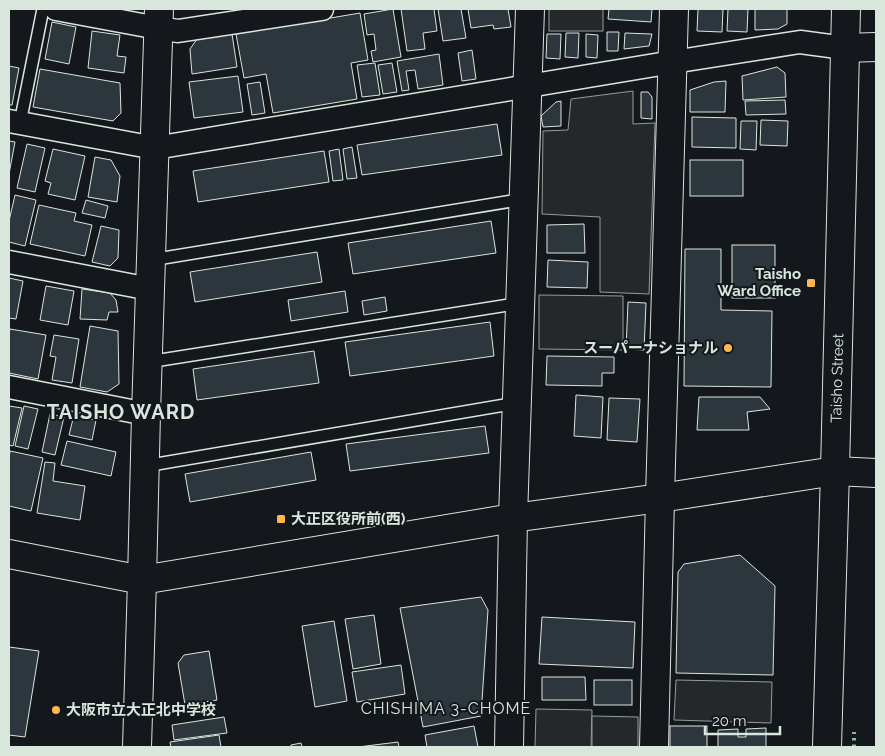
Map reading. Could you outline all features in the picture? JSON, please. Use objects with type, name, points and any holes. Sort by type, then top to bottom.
[{"type":"street","points":[[56,9],[159,19],[178,31],[322,9]]},
{"type":"street","points":[[509,747],[513,518],[530,9]]},
{"type":"street","points":[[654,747],[674,9]]},
{"type":"street","name":"Taisho Street","points":[[827,747],[846,9]]},
{"type":"street","points":[[137,747],[159,19]]},
{"type":"street","points":[[15,122],[155,148],[800,42],[845,48],[876,47]]},
{"type":"street","points":[[9,262],[150,289]]},
{"type":"street","points":[[9,388],[146,414]]},
{"type":"street","points":[[9,554],[142,580],[513,518],[835,471],[876,473]]},
{"type":"lane","points":[[15,122],[42,9]]},
{"type":"lane","points":[[151,260],[524,199]]},
{"type":"lane","points":[[148,362],[521,303]]},
{"type":"lane","points":[[145,466],[517,403]]},
{"type":"shaded area","points":[[549,9],[603,9],[603,31],[549,31]]},
{"type":"shaded area","points":[[633,91],[633,124],[655,123],[649,294],[600,292],[600,217],[542,214],[543,131],[568,130],[571,99]]},
{"type":"shaded area","points":[[539,295],[623,296],[623,350],[539,349]]},
{"type":"shaded area","points":[[676,680],[772,682],[771,723],[674,720]]},
{"type":"shaded area","points":[[536,709],[592,710],[591,747],[535,747]]},
{"type":"shaded area","points":[[592,716],[638,717],[638,747],[592,747]]},
{"type":"building","points":[[393,9],[401,57],[373,62],[371,51],[376,50],[374,34],[367,35],[364,14]]},
{"type":"building","points":[[401,9],[434,9],[437,31],[423,33],[425,49],[407,51]]},
{"type":"building","points":[[438,9],[461,9],[466,38],[443,41]]},
{"type":"building","points":[[468,9],[508,9],[511,27],[494,29],[493,25],[471,28]]},
{"type":"building","points":[[609,9],[652,9],[651,22],[608,19]]},
{"type":"building","points":[[698,9],[723,9],[722,32],[697,31]]},
{"type":"building","points":[[728,9],[748,9],[747,32],[727,31]]},
{"type":"building","points":[[755,9],[787,9],[787,24],[778,29],[755,30]]},
{"type":"building","points":[[360,13],[368,60],[351,63],[357,99],[273,113],[266,74],[244,78],[236,34]]},
{"type":"building","points":[[52,22],[76,27],[69,64],[45,59]]},
{"type":"building","points":[[92,31],[120,35],[117,56],[126,57],[124,73],[88,68]]},
{"type":"building","points":[[607,32],[619,32],[618,51],[607,51]]},
{"type":"building","points":[[566,33],[579,33],[578,58],[565,57]]},
{"type":"building","points":[[625,33],[652,34],[649,46],[624,49]]},
{"type":"building","points":[[232,34],[237,67],[192,74],[190,49],[197,39]]},
{"type":"building","points":[[547,34],[561,34],[560,59],[546,58]]},
{"type":"building","points":[[586,34],[598,35],[597,58],[586,57]]},
{"type":"building","points":[[472,50],[476,79],[462,81],[458,53]]},
{"type":"building","points":[[439,54],[443,85],[418,89],[415,70],[406,71],[409,90],[402,91],[397,61]]},
{"type":"building","points":[[375,63],[380,95],[362,97],[357,65]]},
{"type":"building","points":[[392,63],[397,92],[383,94],[378,65]]},
{"type":"building","points":[[9,66],[19,68],[12,105],[9,105]]},
{"type":"building","points":[[777,67],[785,73],[786,97],[743,100],[742,76]]},
{"type":"building","points":[[40,69],[120,83],[121,113],[113,121],[33,107]]},
{"type":"building","points":[[238,76],[243,112],[194,118],[189,82]]},
{"type":"building","points":[[726,81],[725,112],[690,112],[690,90],[714,82]]},
{"type":"building","points":[[260,82],[265,113],[252,115],[247,84]]},
{"type":"building","points":[[641,92],[648,92],[652,97],[652,119],[641,118]]},
{"type":"building","points":[[785,100],[786,114],[746,115],[745,101]]},
{"type":"building","points":[[561,101],[561,126],[543,127],[541,116],[556,102]]},
{"type":"building","points":[[692,117],[736,118],[736,148],[692,147]]},
{"type":"building","points":[[761,120],[788,121],[787,146],[760,145]]},
{"type":"building","points":[[741,121],[757,121],[756,150],[740,149]]},
{"type":"building","points":[[497,124],[502,155],[362,175],[357,145]]},
{"type":"building","points":[[9,141],[15,142],[9,174]]},
{"type":"building","points":[[27,144],[45,148],[35,192],[17,188]]},
{"type":"building","points":[[352,147],[357,178],[347,179],[343,149]]},
{"type":"building","points":[[53,149],[85,156],[75,200],[48,194],[51,183],[45,181]]},
{"type":"building","points":[[339,149],[343,180],[333,181],[329,151]]},
{"type":"building","points":[[324,151],[329,182],[198,202],[193,171]]},
{"type":"building","points":[[95,157],[111,160],[120,176],[117,202],[88,197]]},
{"type":"building","points":[[690,160],[743,160],[743,196],[690,196]]},
{"type":"building","points":[[15,195],[36,200],[25,246],[9,242],[9,221]]},
{"type":"building","points":[[86,200],[108,206],[105,218],[82,213]]},
{"type":"building","points":[[39,205],[76,213],[74,221],[92,225],[85,256],[30,244]]},
{"type":"building","points":[[491,221],[496,253],[353,274],[348,243]]},
{"type":"building","points":[[584,224],[585,253],[547,253],[547,225]]},
{"type":"building","points":[[101,226],[119,230],[118,258],[110,266],[92,262]]},
{"type":"building","points":[[732,245],[775,245],[775,298],[732,298]]},
{"type":"building","name":"スーパーナショナル","points":[[685,249],[721,249],[721,310],[772,311],[771,387],[684,386]]},
{"type":"building","points":[[317,252],[322,282],[195,302],[190,272]]},
{"type":"building","points":[[548,260],[588,262],[587,288],[547,287]]},
{"type":"building","points":[[9,278],[23,281],[16,319],[9,318]]},
{"type":"building","points":[[46,286],[74,291],[68,325],[40,320]]},
{"type":"building","points":[[82,289],[110,293],[116,300],[118,312],[109,312],[107,320],[80,319]]},
{"type":"building","points":[[345,291],[348,312],[291,321],[288,300]]},
{"type":"building","points":[[385,297],[387,311],[364,315],[362,301]]},
{"type":"building","points":[[628,302],[646,303],[644,350],[626,349]]},
{"type":"building","points":[[490,322],[494,356],[350,376],[345,342]]},
{"type":"building","points":[[90,326],[118,331],[119,384],[107,392],[80,387]]},
{"type":"building","points":[[10,329],[46,335],[38,379],[9,373]]},
{"type":"building","points":[[54,335],[79,339],[72,383],[52,380],[56,357],[50,356]]},
{"type":"building","points":[[314,351],[319,383],[197,400],[193,369]]},
{"type":"building","points":[[547,356],[614,357],[614,373],[602,373],[602,386],[546,385]]},
{"type":"building","points":[[576,395],[603,397],[601,438],[574,436]]},
{"type":"building","points":[[699,397],[760,397],[770,409],[747,412],[749,430],[697,430]]},
{"type":"building","points":[[609,398],[640,399],[637,442],[607,440]]},
{"type":"building","points":[[9,406],[22,408],[13,446],[9,445]]},
{"type":"building","points":[[24,406],[38,409],[28,449],[15,446]]},
{"type":"building","points":[[50,414],[64,417],[55,455],[42,452]]},
{"type":"building","points":[[74,415],[96,420],[92,440],[69,435]]},
{"type":"building","points":[[485,426],[489,453],[350,471],[346,444]]},
{"type":"building","points":[[67,441],[116,452],[111,476],[61,465]]},
{"type":"building","points":[[10,451],[43,458],[31,511],[9,506]]},
{"type":"building","points":[[311,452],[316,480],[190,502],[185,474]]},
{"type":"building","points":[[45,462],[55,463],[53,481],[85,486],[80,520],[37,513]]},
{"type":"building","points":[[740,555],[775,586],[773,675],[676,673],[678,572],[684,564]]},
{"type":"building","points":[[481,597],[488,610],[481,716],[423,727],[400,608]]},
{"type":"building","points":[[374,615],[381,664],[353,669],[345,619]]},
{"type":"building","points":[[542,617],[635,622],[633,668],[539,664]]},
{"type":"building","points":[[334,621],[347,701],[315,707],[302,626]]},
{"type":"building","points":[[9,647],[39,651],[25,737],[9,735]]},
{"type":"building","points":[[209,651],[217,700],[185,705],[178,663],[184,655]]},
{"type":"building","points":[[401,665],[405,694],[357,702],[352,672]]},
{"type":"building","points":[[542,677],[585,677],[586,700],[542,700]]},
{"type":"building","points":[[594,680],[632,680],[632,705],[594,705]]},
{"type":"building","points":[[224,717],[227,733],[174,740],[172,725]]},
{"type":"building","points":[[474,726],[478,747],[427,747],[425,735]]},
{"type":"building","points":[[670,726],[707,726],[707,747],[670,747]]},
{"type":"building","points":[[766,728],[766,747],[718,747],[718,730],[738,729],[738,737],[746,737],[746,729]]},
{"type":"building","points":[[219,735],[221,747],[171,747],[170,742]]},
{"type":"building","points":[[398,742],[399,747],[358,747]]},
{"type":"building","points":[[301,743],[302,747],[291,747],[291,745]]},
{"type":"hedge","points":[[854,732],[854,747]]},
{"type":"place","name":"Taisho Ward Office","points":[[811,283]]},
{"type":"place","name":"スーパーナショナル","points":[[728,348]]},
{"type":"place","name":"大正区役所前(西)","points":[[281,519]]},
{"type":"place","name":"大阪市立大正北中学校","points":[[56,710]]},
{"type":"district","name":"TAISHO WARD","points":[[121,412]]},
{"type":"district","name":"CHISHIMA 3-CHOME","points":[[446,708]]}]
